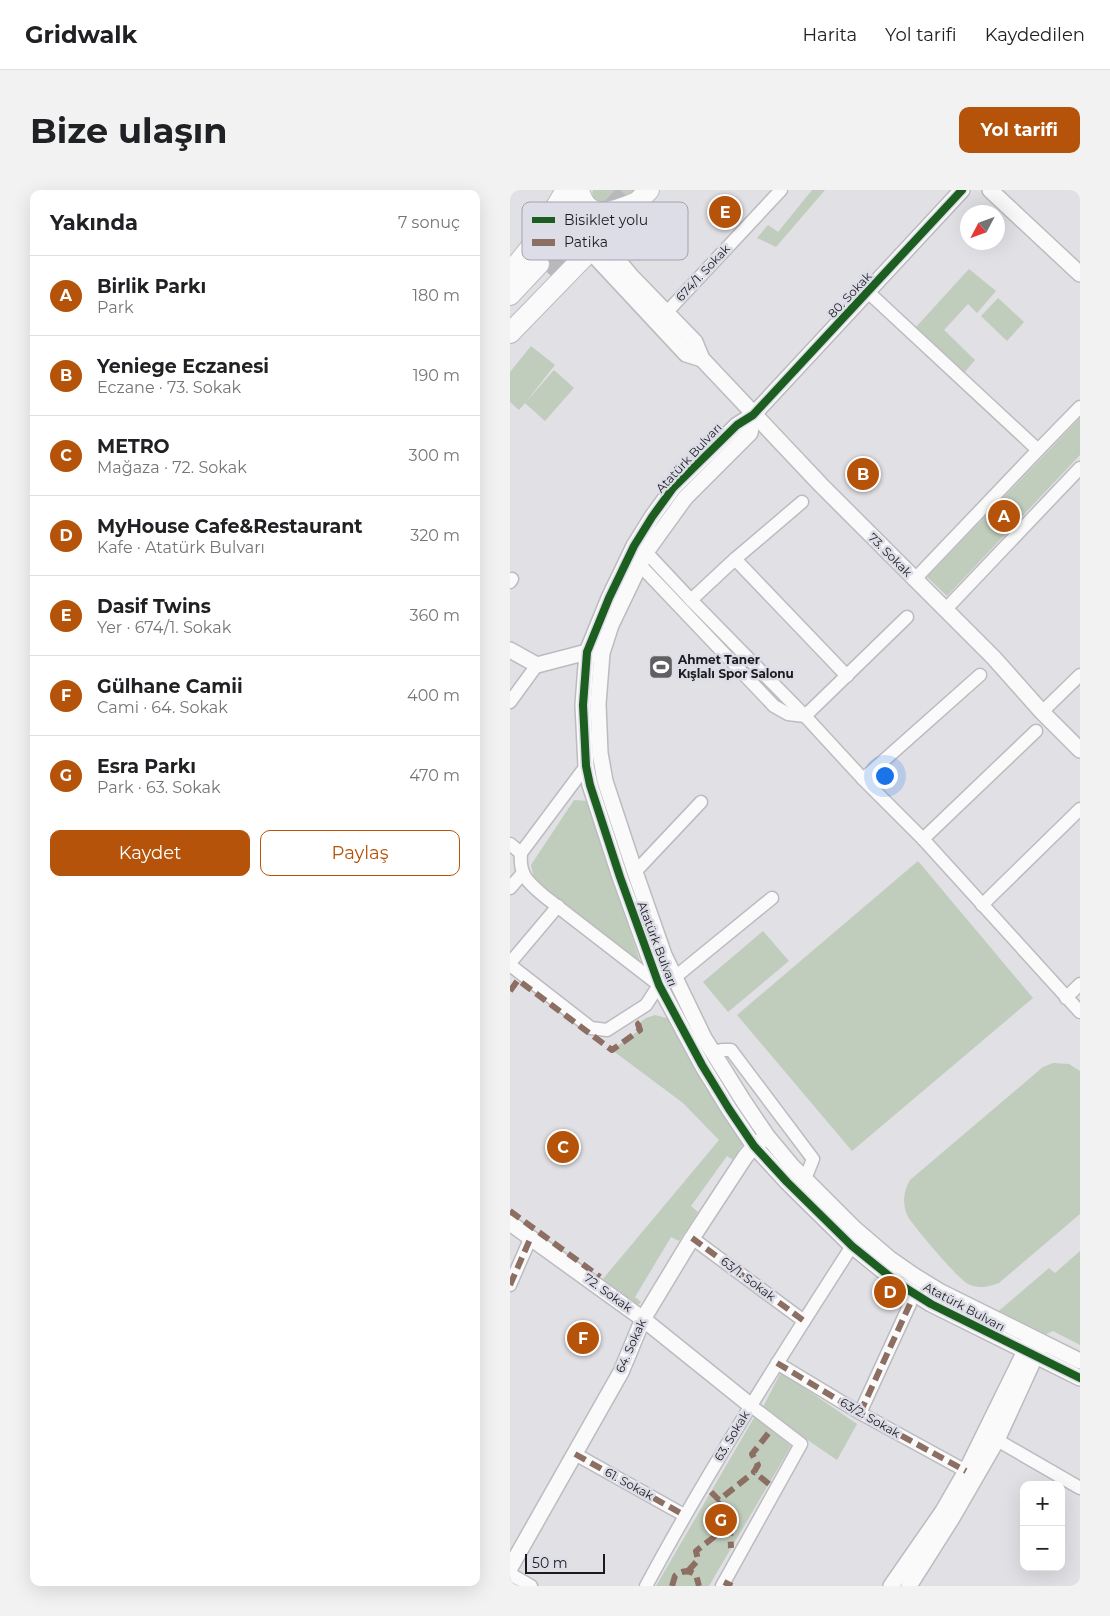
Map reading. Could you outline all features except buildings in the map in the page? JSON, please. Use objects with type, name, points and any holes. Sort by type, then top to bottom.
[{"type":"highway","points":[[560,202],[568,190]]},
{"type":"highway","points":[[579,190],[584,202]]},
{"type":"highway","points":[[632,202],[643,196]]},
{"type":"highway","points":[[510,273],[522,258]]},
{"type":"highway","points":[[510,333],[582,260]]},
{"type":"highway","points":[[510,295],[544,269],[510,317]]},
{"type":"street","name":"674/1. Sokak","points":[[666,312],[781,190]]},
{"type":"street","name":"80. Sokak","points":[[753,415],[962,190]]},
{"type":"street","points":[[990,190],[1080,274]]},
{"type":"street","points":[[598,260],[686,354],[702,359]]},
{"type":"street","points":[[618,260],[695,342],[702,359]]},
{"type":"street","points":[[868,292],[1038,450]]},
{"type":"street","name":"73. Sokak","points":[[702,359],[753,415],[914,580],[994,658],[1042,712],[1080,750]]},
{"type":"street","points":[[914,580],[1080,407]]},
{"type":"street","name":"Atatürk Bulvarı","points":[[753,415],[737,424],[670,492],[634,546],[609,598],[583,705],[586,766],[590,785],[620,877],[659,985],[702,1065],[754,1146],[818,1214],[852,1246],[900,1284],[931,1304],[1034,1346],[1080,1361]]},
{"type":"street","name":"Atatürk Bulvarı","points":[[753,415],[750,433],[682,503],[643,558],[611,625],[595,653],[600,753],[605,782],[635,872],[674,978],[712,1052],[767,1136],[805,1179],[855,1229],[890,1259],[939,1291],[1034,1346],[1080,1378]]},
{"type":"street","points":[[945,610],[1080,468]]},
{"type":"street","points":[[670,492],[682,503]]},
{"type":"street","points":[[691,600],[735,558],[802,502]]},
{"type":"street","points":[[643,558],[691,600],[923,839],[1080,1012]]},
{"type":"street","points":[[643,558],[774,706],[788,714],[804,716]]},
{"type":"street","points":[[735,558],[847,676]]},
{"type":"street","points":[[804,716],[907,617]]},
{"type":"street","points":[[510,650],[537,665],[595,653]]},
{"type":"street","points":[[510,702],[537,665]]},
{"type":"street","points":[[863,779],[980,675]]},
{"type":"street","points":[[1042,712],[1080,675]]},
{"type":"street","points":[[923,839],[1036,732]]},
{"type":"street","points":[[586,766],[521,853],[522,873],[529,882],[558,906],[659,985]]},
{"type":"street","points":[[635,872],[701,802]]},
{"type":"street","points":[[982,905],[1080,809]]},
{"type":"street","points":[[510,844],[521,853]]},
{"type":"street","points":[[510,888],[522,873]]},
{"type":"street","points":[[558,906],[510,964],[591,1028],[607,1030],[646,1005],[659,985],[674,978],[772,898]]},
{"type":"street","points":[[1066,998],[1080,984]]},
{"type":"street","points":[[712,1052],[731,1050],[813,1158],[805,1179]]},
{"type":"street","name":"64. Sokak","points":[[510,1568],[621,1372],[643,1319],[692,1238],[754,1146],[767,1136]]},
{"type":"street","name":"72. Sokak","points":[[510,1223],[643,1319],[750,1405]]},
{"type":"street","points":[[510,1286],[531,1237]]},
{"type":"street","name":"63/1. Sokak","points":[[692,1238],[804,1321]]},
{"type":"street","points":[[750,1405],[852,1246]]},
{"type":"street","points":[[860,1413],[910,1304]]},
{"type":"street","points":[[909,1586],[952,1518],[997,1440],[1034,1346]]},
{"type":"street","points":[[891,1586],[943,1511],[1034,1346]]},
{"type":"street","name":"63/2. Sokak","points":[[777,1363],[860,1413],[966,1471]]},
{"type":"street","name":"63. Sokak","points":[[646,1586],[684,1515],[750,1405],[802,1444],[726,1585]]},
{"type":"street","points":[[997,1440],[1080,1488]]},
{"type":"street","name":"61. Sokak","points":[[575,1454],[684,1515]]},
{"type":"street","points":[[510,1574],[531,1586]]},
{"type":"green space","points":[[593,190],[647,190],[637,202],[596,202],[592,193]]},
{"type":"green space","points":[[812,190],[825,190],[776,247],[757,238],[768,225],[778,232]]},
{"type":"green space","points":[[969,269],[996,291],[977,313],[968,304],[944,330],[975,360],[964,373],[916,327]]},
{"type":"green space","points":[[998,298],[1024,322],[1007,341],[981,316]]},
{"type":"green space","points":[[531,346],[555,365],[519,410],[510,402],[510,372]]},
{"type":"green space","points":[[554,370],[574,388],[545,421],[525,403]]},
{"type":"green space","points":[[1080,418],[1080,455],[947,596],[927,577]]},
{"type":"green space","points":[[574,800],[587,801],[641,964],[534,880],[531,865]]},
{"type":"green space","points":[[918,861],[1033,998],[852,1151],[737,1015]]},
{"type":"green space","points":[[763,931],[789,961],[728,1012],[703,982]]},
{"type":"green space","points":[[655,1015],[667,1018],[674,1027],[744,1142],[733,1160],[727,1156],[691,1206],[698,1212],[679,1241],[671,1237],[635,1297],[641,1302],[638,1305],[603,1279],[719,1140],[683,1103],[612,1050],[639,1030],[638,1024],[646,1018]]},
{"type":"green space","points":[[1053,1063],[1069,1064],[1080,1071],[1080,1214],[999,1283],[984,1287],[972,1286],[962,1280],[946,1263],[908,1217],[904,1203],[906,1189],[910,1180],[1043,1067]]},
{"type":"green space","points":[[1080,1251],[1080,1345],[1053,1331],[1040,1337],[994,1315],[1049,1268],[1055,1273]]},
{"type":"green space","points":[[781,1372],[857,1424],[837,1460],[762,1409]]},
{"type":"green space","points":[[755,1416],[791,1446],[709,1586],[656,1586]]},
{"type":"tunnel","points":[[618,202],[629,190]]},
{"type":"tunnel","points":[[549,274],[562,260]]},
{"type":"marked path","points":[[510,991],[518,980],[612,1050],[640,1030],[638,1024],[643,1020]]},
{"type":"marked path","points":[[510,1211],[600,1277]]},
{"type":"marked path","points":[[510,1285],[531,1237]]},
{"type":"marked path","points":[[692,1238],[804,1321]]},
{"type":"marked path","points":[[860,1413],[910,1304]]},
{"type":"marked path","points":[[777,1363],[860,1413],[966,1471]]},
{"type":"marked path","points":[[769,1484],[754,1472],[758,1465],[752,1454],[771,1430]]},
{"type":"marked path","points":[[575,1454],[684,1515]]},
{"type":"marked path","points":[[711,1492],[719,1500],[754,1472]]},
{"type":"marked path","points":[[723,1507],[730,1526],[731,1548]]},
{"type":"marked path","points":[[688,1571],[698,1560],[696,1551],[714,1537],[711,1528],[726,1511]]},
{"type":"marked path","points":[[672,1586],[675,1576],[685,1571],[696,1575],[699,1586]]},
{"type":"marked path","points":[[724,1582],[732,1586]]},
{"type":"cycle path","points":[[962,190],[753,415],[737,425],[673,488],[652,517],[634,546],[609,598],[587,652],[583,705],[586,766],[590,785],[620,877],[659,985],[702,1065],[754,1146],[787,1182],[852,1246],[899,1284],[931,1304],[1080,1378]]},
{"type":"place","name":"Dasif Twins","points":[[725,212]]},
{"type":"place","name":"Yeniege Eczanesi","points":[[863,474]]},
{"type":"place","name":"Birlik Parkı","points":[[1004,516]]},
{"type":"place","name":"Ahmet Taner Kışlalı Spor Salonu","points":[[661,667]]},
{"type":"place","name":"METRO","points":[[563,1147]]},
{"type":"place","name":"MyHouse Cafe&Restaurant","points":[[890,1292]]},
{"type":"place","name":"Gülhane Camii","points":[[583,1338]]},
{"type":"place","name":"Esra Parkı","points":[[721,1520]]}]
